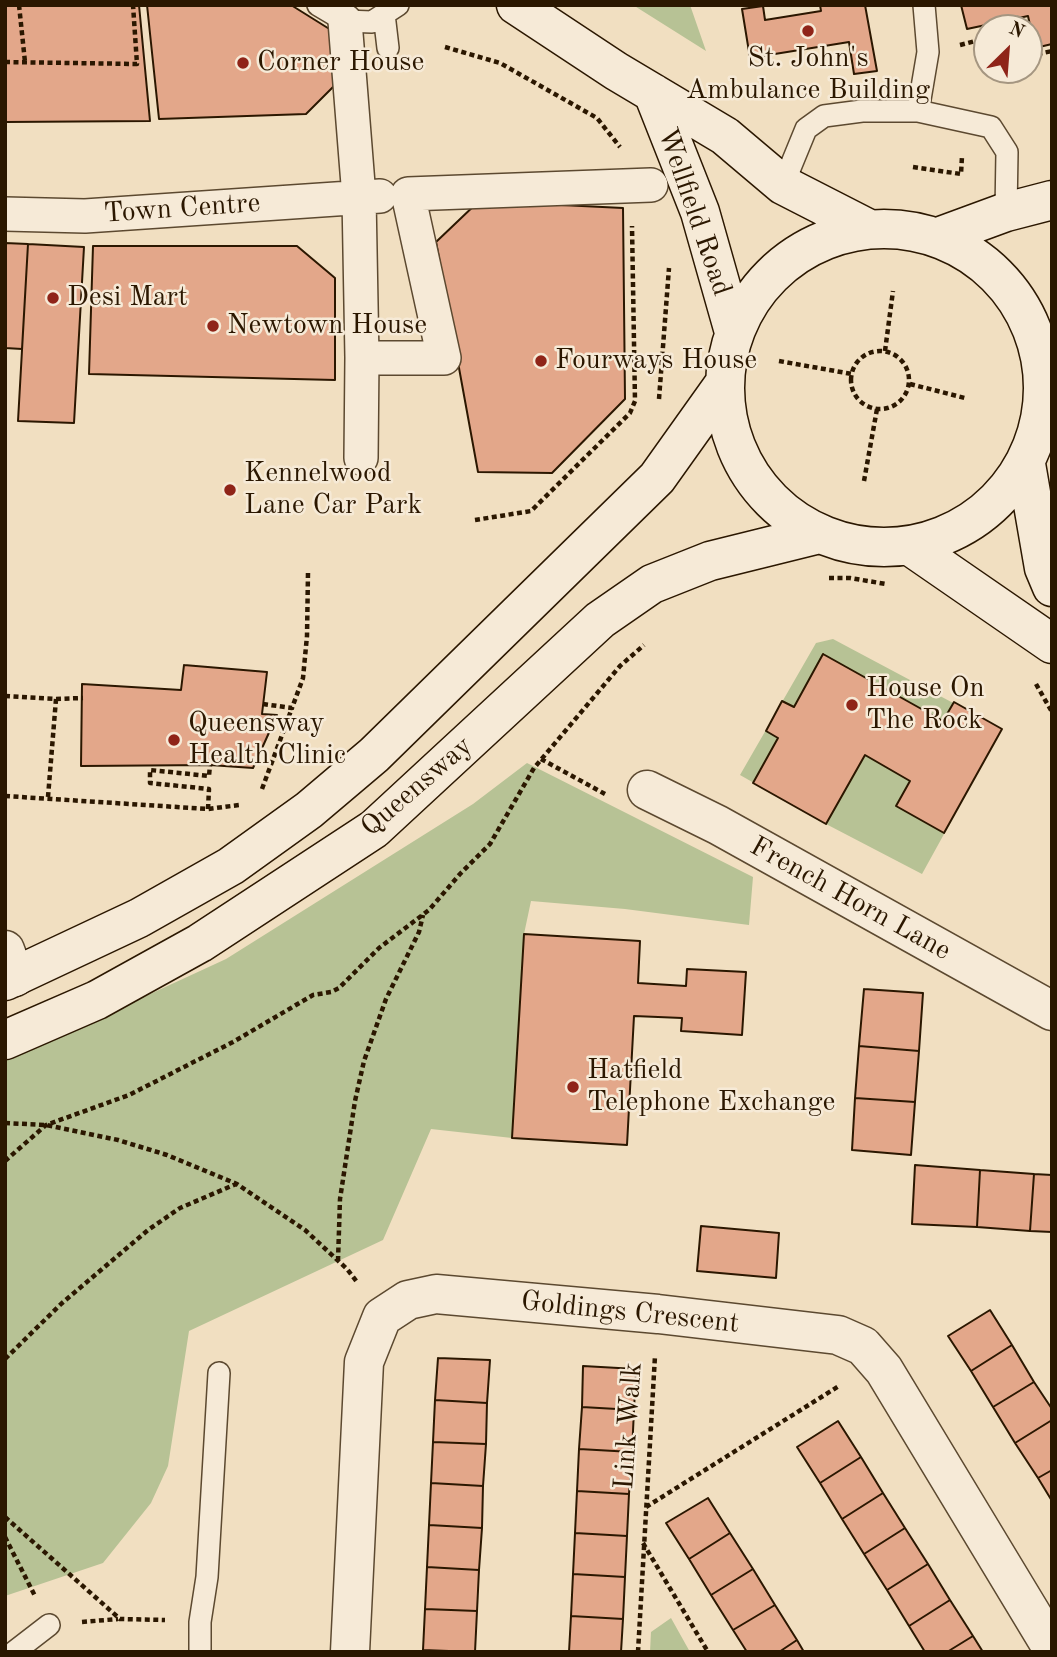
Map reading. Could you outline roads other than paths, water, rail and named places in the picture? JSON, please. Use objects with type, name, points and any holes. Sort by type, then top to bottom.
[{"type":"main road","name":"Wellfield Road","points":[[516,5],[725,136],[783,184],[867,229]]},
{"type":"main road","name":"Wellfield Road","points":[[653,93],[700,212],[734,332]]},
{"type":"main road","points":[[939,237],[1006,212],[1052,200]]},
{"type":"main road","points":[[867,229],[939,237],[987,264],[1013,293],[1048,357],[1040,427],[1026,464],[984,513],[910,546],[854,545],[819,534],[772,503],[745,468],[726,416],[724,384],[734,332],[775,271],[821,241],[867,229]]},
{"type":"main road","name":"Queensway","points":[[9,969],[139,918],[231,866],[309,810],[374,755],[657,478],[724,384]]},
{"type":"main road","points":[[1026,464],[1044,568],[1052,587]]},
{"type":"main road","name":"Queensway","points":[[5,1040],[97,1000],[200,943],[374,829],[600,620],[652,584],[710,561],[819,534]]},
{"type":"main road","points":[[910,546],[1052,644]]},
{"type":"main road","name":"French Horn Lane","points":[[647,790],[729,831],[1052,1011]]},
{"type":"main road","name":"Goldings Crescent","points":[[350,1652],[364,1362],[382,1317],[408,1300],[436,1294],[658,1314],[838,1335],[863,1346],[884,1370],[1052,1648]]},
{"type":"street","points":[[331,13],[359,197],[361,458]]},
{"type":"street","name":"Town Centre","points":[[5,214],[85,216],[408,194],[641,186]]},
{"type":"street","points":[[362,358],[444,358],[408,194]]},
{"type":"lane","points":[[918,111],[928,52],[923,5]]},
{"type":"lane","points":[[331,13],[372,22],[391,10]]},
{"type":"lane","points":[[388,48],[391,10]]},
{"type":"lane","points":[[783,184],[806,128],[824,116],[862,111],[918,111],[991,127],[1007,152],[1006,212]]},
{"type":"lane","points":[[200,1652],[219,1373]]},
{"type":"lane","points":[[14,1652],[49,1625]]},
{"type":"place","name":"St. John's Ambulance Building","points":[[808,31]]},
{"type":"place","name":"Corner House","points":[[243,63]]},
{"type":"place","name":"Desi Mart","points":[[53,298]]},
{"type":"place","name":"Newtown House","points":[[213,326]]},
{"type":"place","name":"Fourways House","points":[[541,361]]},
{"type":"place","name":"Kennelwood Lane Car Park","points":[[230,490]]},
{"type":"place","name":"House On The Rock","points":[[852,705]]},
{"type":"place","name":"Queensway Health Clinic","points":[[174,740]]},
{"type":"place","name":"Hatfield Telephone Exchange","points":[[573,1087]]}]
